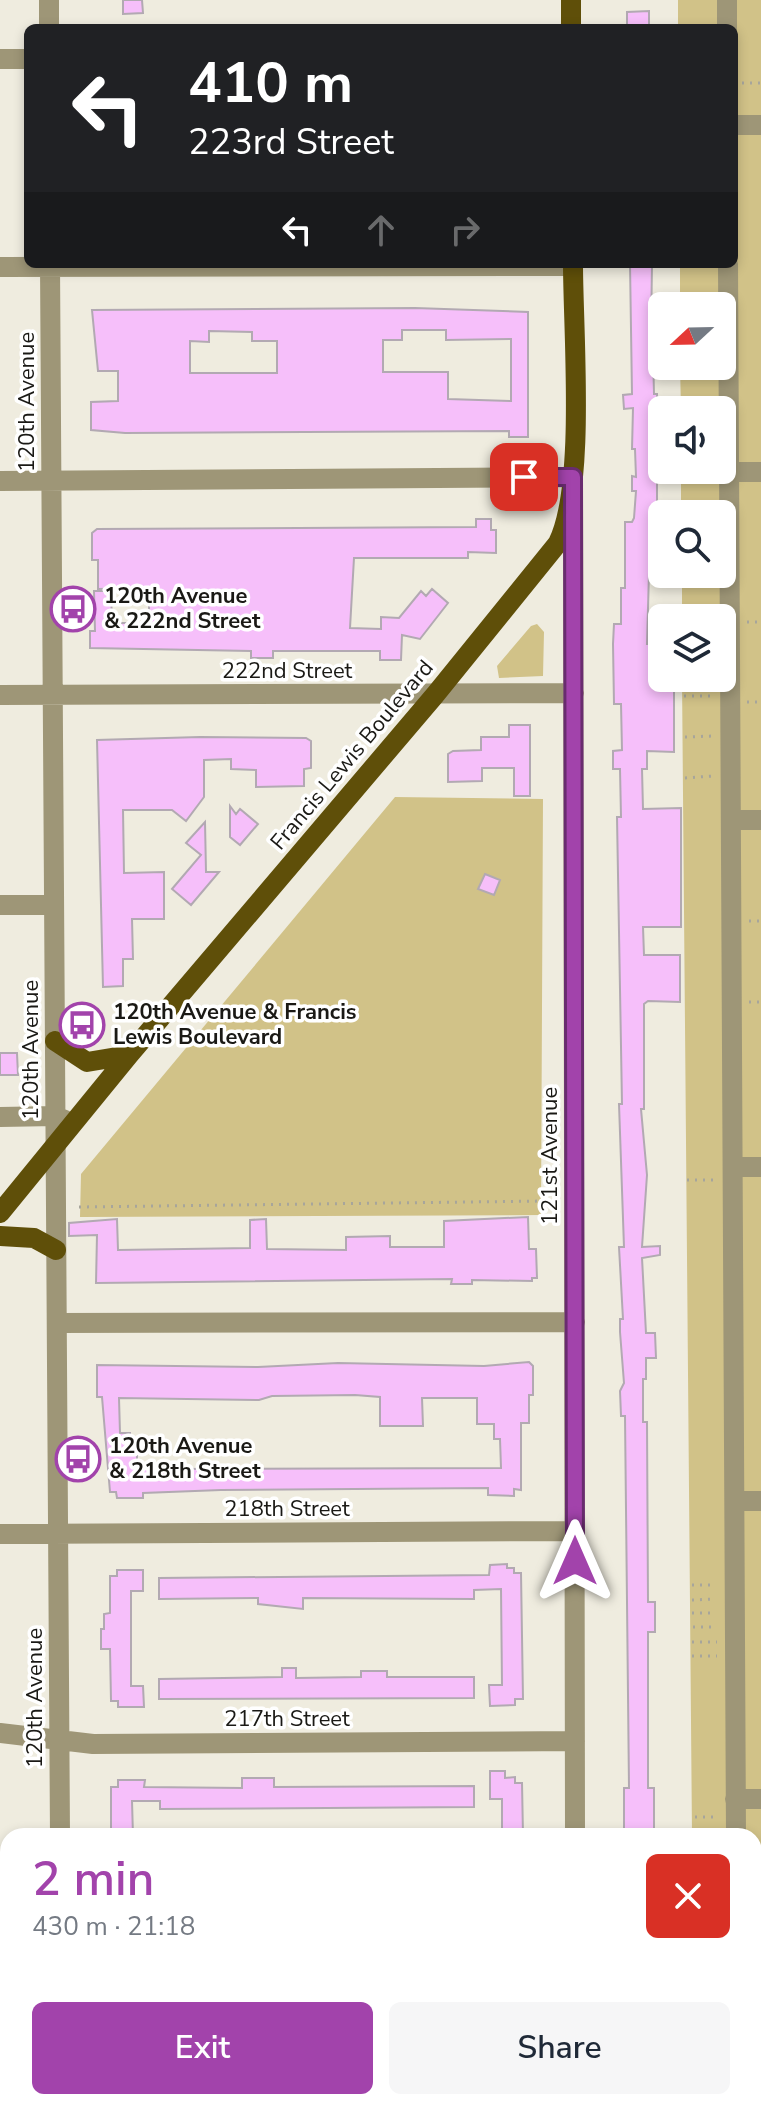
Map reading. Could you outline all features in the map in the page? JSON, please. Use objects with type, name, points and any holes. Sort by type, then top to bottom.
[{"type":"main road","points":[[571,0],[571,24]]},
{"type":"main road","name":"Francis Lewis Boulevard","points":[[0,1213],[55,1145],[64,1120],[129,1055],[435,695],[558,543],[565,528],[573,477],[573,268]]},
{"type":"main road","points":[[55,1041],[87,1062],[129,1055]]},
{"type":"main road","points":[[0,1236],[19,1234],[56,1250]]},
{"type":"street","points":[[49,0],[49,24]]},
{"type":"street","points":[[727,0],[727,24]]},
{"type":"street","points":[[0,59],[24,59]]},
{"type":"street","points":[[738,125],[761,125]]},
{"type":"street","points":[[0,267],[24,267]]},
{"type":"street","name":"120th Avenue","points":[[50,268],[55,1041],[64,1120]]},
{"type":"street","points":[[728,268],[729,396]]},
{"type":"street","points":[[736,472],[761,472]]},
{"type":"street","points":[[0,481],[573,477]]},
{"type":"street","name":"121st Avenue","points":[[573,477],[575,1828]]},
{"type":"street","points":[[730,484],[736,1821]]},
{"type":"street","name":"222nd Street","points":[[0,695],[574,693]]},
{"type":"street","points":[[733,820],[761,820]]},
{"type":"street","points":[[0,905],[54,905]]},
{"type":"street","points":[[0,1117],[64,1120]]},
{"type":"street","name":"120th Avenue","points":[[55,1145],[60,1828]]},
{"type":"street","points":[[735,1174],[761,1167]]},
{"type":"street","points":[[57,1323],[575,1322]]},
{"type":"street","points":[[736,1501],[761,1501]]},
{"type":"street","name":"218th Street","points":[[0,1534],[575,1531]]},
{"type":"street","name":"217th Street","points":[[0,1733],[93,1744],[575,1741]]},
{"type":"street","points":[[736,1821],[761,1799]]},
{"type":"path","points":[[738,83],[761,83]]},
{"type":"path","points":[[684,696],[731,696]]},
{"type":"path","points":[[685,737],[732,735]]},
{"type":"path","points":[[685,778],[732,775]]},
{"type":"path","points":[[687,1180],[735,1174]]},
{"type":"path","points":[[79,1207],[546,1201]]},
{"type":"path","points":[[692,1585],[734,1620]]},
{"type":"path","points":[[692,1600],[734,1620]]},
{"type":"path","points":[[692,1613],[734,1620]]},
{"type":"path","points":[[693,1627],[734,1620]]},
{"type":"path","points":[[692,1642],[734,1620]]},
{"type":"path","points":[[692,1656],[734,1620]]},
{"type":"path","points":[[695,1817],[736,1821]]},
{"type":"path","points":[[710,1828],[736,1821]]},
{"type":"shaded area","points":[[678,0],[761,0],[761,1828],[692,1828],[682,692],[736,692],[736,604],[682,604],[682,588],[736,588],[736,500],[681,500],[681,484],[736,484],[736,396],[681,396],[680,380],[736,380],[736,292],[680,292],[680,268],[738,268],[738,24],[678,24]]},
{"type":"shaded area","points":[[537,624],[544,632],[543,676],[499,678],[497,666],[531,626]]},
{"type":"shaded area","points":[[395,797],[543,799],[541,1215],[80,1217],[81,1174]]},
{"type":"building","points":[[123,0],[142,0],[143,13],[123,14]]},
{"type":"building","points":[[649,11],[649,24],[627,24],[627,12]]},
{"type":"building","points":[[630,268],[652,268],[652,292],[648,292],[648,380],[654,380],[654,394],[657,396],[648,396],[648,484],[657,484],[657,500],[648,500],[648,692],[674,692],[674,752],[647,751],[647,769],[642,769],[643,809],[681,808],[681,927],[643,927],[644,955],[680,955],[680,1002],[648,1001],[644,1004],[644,1109],[641,1109],[647,1175],[642,1247],[660,1246],[660,1255],[642,1258],[646,1333],[655,1333],[656,1358],[646,1358],[646,1379],[643,1379],[643,1422],[647,1422],[648,1602],[655,1602],[655,1632],[648,1632],[648,1788],[654,1788],[654,1828],[624,1828],[624,1788],[629,1788],[625,1416],[621,1416],[620,1391],[624,1383],[619,1247],[624,1247],[619,1104],[622,1104],[617,817],[621,817],[620,769],[613,769],[613,751],[622,750],[621,704],[614,704],[613,644],[614,624],[621,624],[621,588],[625,588],[625,522],[632,522],[634,518],[636,491],[632,491],[632,476],[636,477],[635,449],[632,449],[633,408],[624,409],[623,395],[632,394]]},
{"type":"building","points":[[415,308],[528,312],[528,437],[509,437],[509,431],[125,433],[91,430],[91,402],[118,401],[118,371],[98,371],[92,310]],"holes":[[[402,330],[446,330],[446,340],[511,339],[511,401],[448,399],[448,372],[383,372],[383,340],[402,340]],[[209,331],[252,332],[252,341],[277,341],[277,373],[190,373],[190,341],[209,342]]]},
{"type":"building","points":[[476,519],[491,519],[491,530],[496,530],[496,553],[468,552],[468,558],[354,558],[350,628],[381,629],[381,617],[399,618],[421,591],[426,596],[432,589],[448,603],[420,639],[402,635],[401,660],[380,660],[380,651],[273,651],[273,658],[251,658],[251,651],[90,648],[90,631],[95,631],[94,591],[111,591],[112,623],[149,623],[149,588],[98,589],[98,560],[92,560],[92,533],[97,529],[476,527]]},
{"type":"building","points":[[509,725],[530,725],[530,796],[514,796],[514,768],[482,768],[482,781],[448,782],[448,754],[481,750],[481,737],[509,737]]},
{"type":"building","points":[[306,738],[311,741],[311,768],[304,769],[304,786],[256,787],[256,770],[231,769],[231,759],[204,760],[204,797],[186,821],[172,810],[123,810],[124,873],[164,872],[164,919],[132,919],[133,959],[123,959],[123,986],[103,987],[97,740]]},
{"type":"building","points":[[230,806],[236,814],[240,809],[258,824],[240,845],[230,837]]},
{"type":"building","points":[[205,822],[206,872],[219,872],[191,905],[172,889],[201,855],[186,843]]},
{"type":"building","points":[[485,874],[500,880],[494,895],[478,889]]},
{"type":"building","points":[[0,1053],[17,1053],[18,1075],[0,1075]]},
{"type":"building","points":[[528,1217],[529,1249],[536,1249],[537,1278],[532,1278],[532,1281],[472,1280],[472,1284],[451,1284],[452,1279],[96,1283],[97,1235],[69,1236],[69,1223],[117,1219],[118,1250],[250,1248],[250,1220],[266,1219],[267,1249],[346,1250],[346,1237],[390,1236],[390,1247],[444,1247],[444,1221]]},
{"type":"building","points":[[529,1362],[533,1366],[529,1423],[521,1423],[521,1490],[514,1489],[514,1496],[488,1495],[488,1488],[221,1490],[143,1493],[143,1498],[117,1498],[116,1492],[110,1492],[102,1397],[97,1397],[97,1365],[258,1367],[338,1363],[484,1366]],"holes":[[[272,1396],[380,1397],[380,1426],[423,1426],[422,1398],[477,1398],[477,1424],[494,1424],[494,1439],[500,1439],[501,1468],[137,1469],[137,1452],[130,1452],[130,1433],[120,1433],[119,1398],[259,1400]]]},
{"type":"building","points":[[507,1564],[507,1568],[514,1568],[514,1573],[521,1573],[523,1699],[515,1699],[515,1705],[490,1706],[489,1685],[502,1685],[501,1589],[474,1590],[474,1599],[303,1598],[303,1609],[258,1604],[258,1598],[159,1599],[159,1578],[489,1575],[490,1565]]},
{"type":"building","points":[[117,1570],[143,1570],[143,1591],[131,1591],[131,1686],[143,1686],[144,1707],[118,1707],[118,1701],[111,1701],[110,1649],[101,1649],[101,1629],[104,1629],[104,1614],[110,1613],[110,1576],[117,1576]]},
{"type":"building","points":[[282,1668],[296,1668],[296,1678],[361,1677],[361,1671],[387,1671],[387,1677],[474,1677],[474,1698],[159,1699],[159,1679],[282,1677]]},
{"type":"building","points":[[490,1771],[505,1771],[505,1778],[515,1777],[515,1783],[522,1783],[523,1828],[502,1828],[502,1799],[490,1799]]},
{"type":"building","points":[[242,1778],[274,1778],[274,1787],[474,1786],[474,1807],[160,1809],[160,1801],[132,1801],[133,1828],[111,1828],[111,1787],[118,1787],[118,1780],[145,1780],[144,1787],[242,1788]]},
{"type":"place","name":"120th Avenue & 222nd Street","points":[[73,609]]},
{"type":"place","name":"120th Avenue & Francis Lewis Boulevard","points":[[82,1025]]},
{"type":"place","name":"120th Avenue & 218th Street","points":[[78,1459]]},
{"type":"route","points":[[524,477],[573,477],[575,1561]]}]
